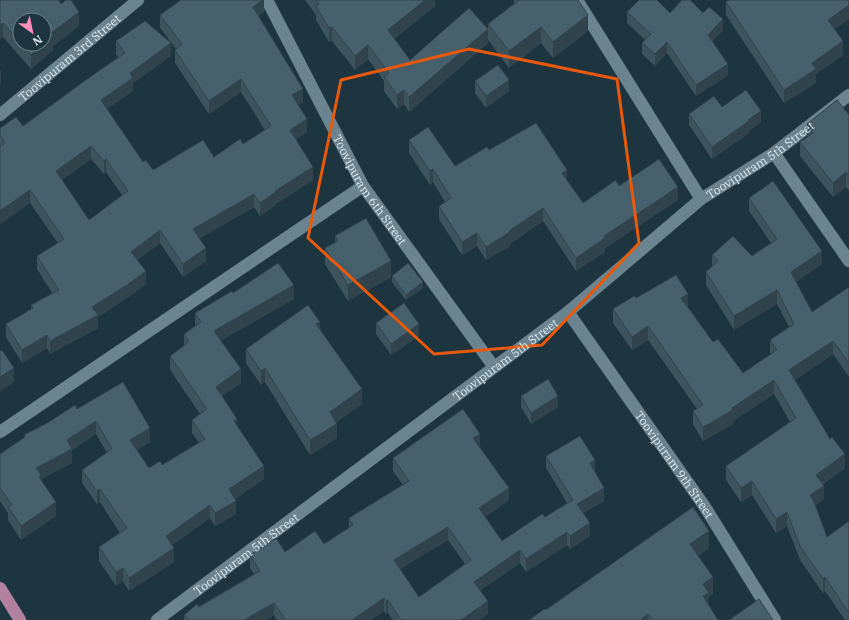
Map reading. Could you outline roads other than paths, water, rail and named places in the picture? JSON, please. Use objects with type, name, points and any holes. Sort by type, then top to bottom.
[{"type":"main road","points":[[0,588],[20,620]]},
{"type":"street","name":"Toovipuram 3rd Street","points":[[0,115],[138,0]]},
{"type":"street","name":"Toovipuram 6th Street","points":[[267,0],[363,186],[494,367]]},
{"type":"street","points":[[577,0],[701,199]]},
{"type":"street","name":"Toovipuram 5th Street","points":[[157,620],[568,312],[701,199],[774,153],[849,95]]},
{"type":"street","points":[[774,153],[849,261]]},
{"type":"street","points":[[0,432],[363,186]]},
{"type":"street","name":"Toovipuram 9th Street","points":[[568,312],[775,620]]}]
